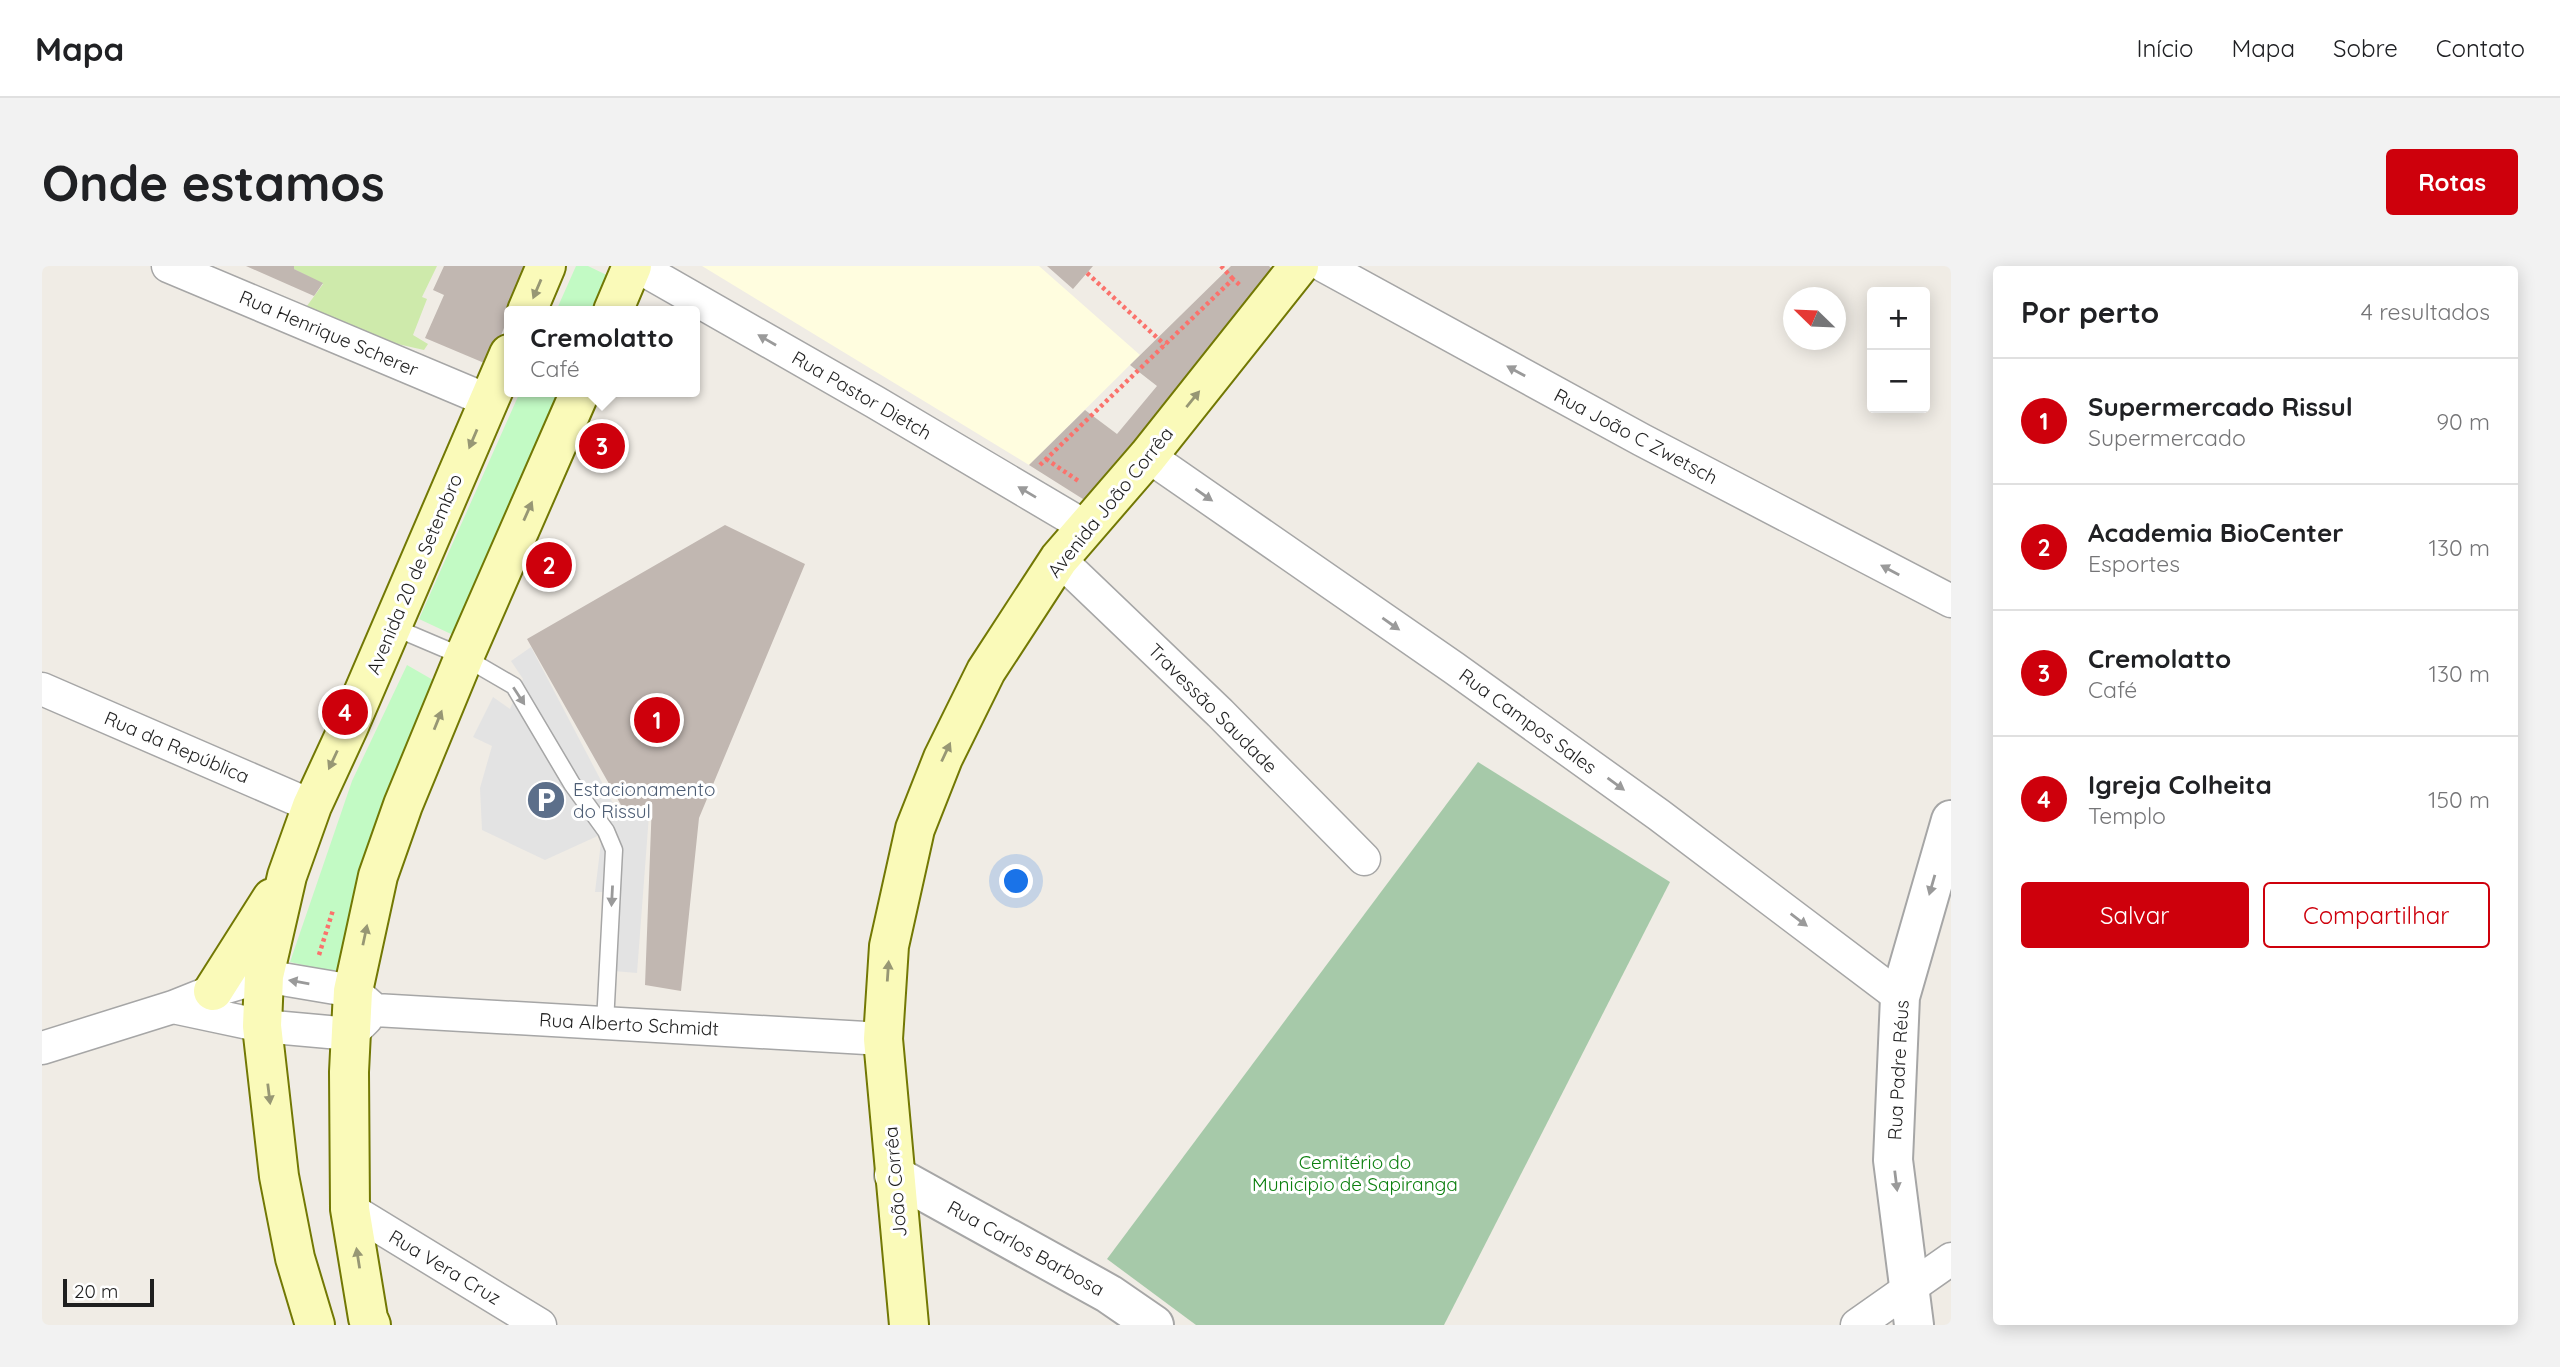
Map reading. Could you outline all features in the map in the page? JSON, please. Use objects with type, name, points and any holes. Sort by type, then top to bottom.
[{"type":"main road","points":[[529,306],[546,266]]},
{"type":"main road","points":[[615,306],[634,266]]},
{"type":"main road","name":"Avenida João Corrêa","points":[[883,1039],[890,946],[915,829],[943,758],[986,671],[1059,559],[1147,456],[1299,266]]},
{"type":"main road","name":"Avenida 20 de Setembro","points":[[315,1325],[295,1258],[279,1176],[262,1026],[264,976],[287,876],[312,806],[504,366]]},
{"type":"main road","points":[[363,1322],[350,1209],[360,1012],[378,876],[403,805],[464,657],[578,397]]},
{"type":"main road","points":[[213,991],[287,876]]},
{"type":"main road","name":"João Corrêa","points":[[883,1039],[909,1325]]},
{"type":"street","name":"Rua Henrique Scherer","points":[[168,266],[489,401]]},
{"type":"street","name":"Rua Pastor Dietch","points":[[634,266],[1018,486],[1097,513]]},
{"type":"street","name":"Rua João C Zwetsch","points":[[1324,266],[1642,440],[1951,601]]},
{"type":"street","name":"Rua Campos Sales","points":[[1147,456],[1627,791],[1900,996]]},
{"type":"street","name":"Travessão Saudade","points":[[1059,559],[1220,713],[1364,859]]},
{"type":"street","name":"Rua da República","points":[[42,689],[312,806]]},
{"type":"street","name":"Rua Padre Réus","points":[[1912,1307],[1893,1160],[1900,996],[1951,820]]},
{"type":"street","name":"Rua Alberto Schmidt","points":[[42,1048],[264,976],[360,1012]]},
{"type":"street","name":"Rua Alberto Schmidt","points":[[173,1007],[262,1026],[360,1012],[883,1039]]},
{"type":"street","name":"Rua Carlos Barbosa","points":[[894,1175],[1109,1294],[1154,1325]]},
{"type":"street","name":"Rua Vera Cruz","points":[[350,1209],[540,1325]]},
{"type":"street","points":[[1857,1325],[1912,1307],[1951,1259]]},
{"type":"lane","points":[[391,626],[464,657],[513,686],[572,784],[606,831],[614,850],[605,1023]]},
{"type":"path","points":[[1221,266],[1266,307]]},
{"type":"path","points":[[1087,273],[1165,345]]},
{"type":"path","points":[[1018,486],[1233,279]]},
{"type":"path","points":[[1046,459],[1097,513]]},
{"type":"shaded area","points":[[702,266],[1039,266],[1140,355],[1029,465]]},
{"type":"shaded area","name":"Estacionamento do Rissul","points":[[531,647],[618,813],[628,818],[649,815],[637,973],[601,970],[608,892],[595,892],[602,834],[545,860],[482,830],[480,788],[492,746],[473,737],[493,697],[510,709],[523,679],[511,661]]},
{"type":"green space","points":[[294,266],[437,266],[422,297],[427,299],[413,335],[428,344],[424,350],[296,321],[323,284],[294,269]]},
{"type":"green space","points":[[576,266],[588,266],[617,280],[606,306],[558,306]]},
{"type":"green space","points":[[518,397],[569,397],[466,641],[419,619]]},
{"type":"green space","points":[[407,665],[440,684],[338,973],[290,962],[352,781]]},
{"type":"green space","name":"Cemitério do Municipio de Sapiranga","points":[[1478,762],[1670,882],[1444,1325],[1196,1325],[1107,1259]]},
{"type":"building","points":[[246,266],[294,266],[294,269],[323,283],[314,296]]},
{"type":"building","points":[[444,266],[529,266],[513,306],[504,306],[504,328],[489,365],[425,338],[444,295],[433,290]]},
{"type":"building","points":[[1047,266],[1093,266],[1073,289]]},
{"type":"building","points":[[1231,266],[1269,266],[1280,275],[1094,506],[1029,465],[1085,410],[1117,434],[1157,386],[1130,365]]},
{"type":"building","points":[[725,525],[805,564],[699,818],[681,991],[645,985],[652,802],[625,812],[527,639]]},
{"type":"place","name":"Cremolatto","points":[[602,446]]},
{"type":"place","name":"Academia BioCenter","points":[[549,565]]},
{"type":"place","name":"Igreja Colheita","points":[[345,712]]},
{"type":"place","name":"Supermercado Rissul","points":[[657,720]]},
{"type":"place","name":"Estacionamento do Rissul","points":[[546,800]]}]
